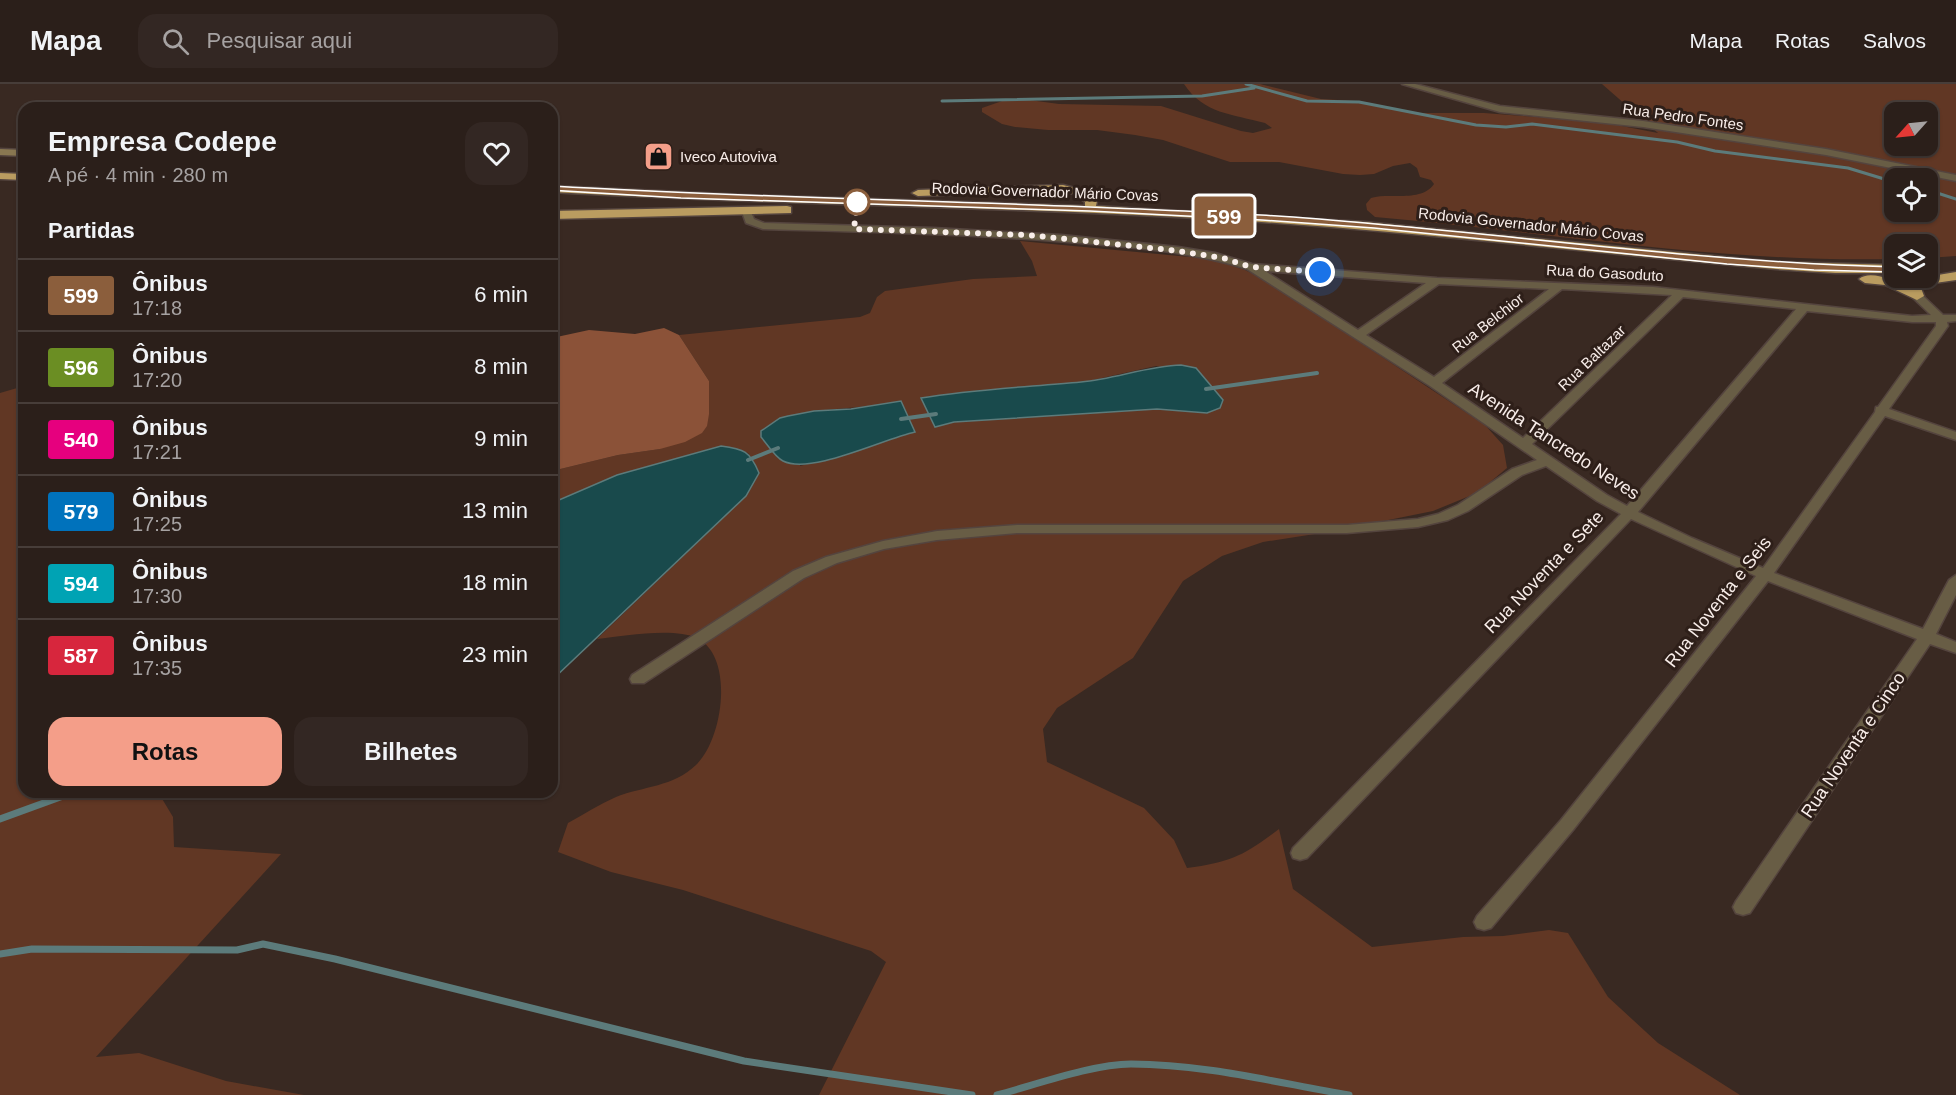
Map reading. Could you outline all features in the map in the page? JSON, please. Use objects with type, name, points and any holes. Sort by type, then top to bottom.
[{"type":"highway","points":[[0,170],[18,171]]},
{"type":"highway","points":[[0,176],[18,177]]},
{"type":"highway","points":[[558,215],[781,211],[851,195],[1063,188],[1085,195],[1091,201],[1090,209],[1065,218]]},
{"type":"highway","name":"Rodovia Governador Mário Covas","points":[[558,190],[1065,218],[1260,224],[1807,273],[1884,275]]},
{"type":"highway","name":"Rodovia Governador Mário Covas","points":[[558,198],[1090,209],[1374,226],[1737,262],[1814,268],[1884,269]]},
{"type":"highway","points":[[1938,268],[1956,267]]},
{"type":"highway","points":[[1807,273],[1888,282],[1917,296]]},
{"type":"highway","points":[[1938,275],[1956,275]]},
{"type":"highway","points":[[1917,296],[1914,288],[1919,284],[1956,275]]},
{"type":"street","name":"Rua Pedro Fontes","points":[[1406,84],[1500,109],[1643,124],[1826,152],[1956,178]]},
{"type":"street","points":[[0,152],[18,153]]},
{"type":"street","points":[[747,212],[750,221],[763,226],[1028,235],[1170,250],[1223,258],[1251,267]]},
{"type":"street","name":"Rua do Gasoduto","points":[[1251,267],[1437,281],[1681,293],[1912,319],[1949,319]]},
{"type":"street","name":"Avenida Tancredo Neves","points":[[1251,267],[1434,383],[1629,513],[1663,531],[1766,574],[1956,648]]},
{"type":"street","points":[[1359,335],[1437,281]]},
{"type":"street","name":"Rua Belchior","points":[[1434,383],[1560,286]]},
{"type":"street","name":"Rua Baltazar","points":[[1525,444],[1681,293]]},
{"type":"street","points":[[1917,296],[1949,319]]},
{"type":"street","name":"Rua Noventa e Sete","points":[[1300,853],[1629,513],[1804,307]]},
{"type":"street","name":"Rua Noventa e Seis","points":[[1484,922],[1567,825],[1766,574],[1880,410],[1949,319]]},
{"type":"street","points":[[1880,410],[1956,436]]},
{"type":"street","points":[[638,679],[807,570],[846,556],[891,545],[974,531],[1028,529],[1347,530],[1387,527],[1443,517],[1463,508],[1517,472],[1548,460]]},
{"type":"street","name":"Rua Noventa e Cinco","points":[[1743,907],[1927,636],[1956,580]]},
{"type":"shaded area","points":[[1184,84],[1260,84],[1321,99],[1354,101],[1416,113],[1484,113],[1601,122],[1658,133],[1602,84],[1956,84],[1956,256],[1938,257],[1938,234],[1884,234],[1884,259],[1829,259],[1634,245],[1375,217],[1367,210],[1366,204],[1371,198],[1413,195],[1428,190],[1434,184],[1431,180],[1420,177],[1417,168],[1410,163],[1393,166],[1374,174],[1360,175],[1279,162],[1230,162],[1163,140],[1097,130],[1015,127],[1002,124],[982,112],[982,108],[1005,100],[1022,99],[1059,104],[1161,106],[1241,131],[1253,133],[1272,128],[1265,123],[1230,115],[1200,101]]},
{"type":"shaded area","points":[[1020,241],[1211,259],[1245,270],[1269,282],[1485,425],[1503,445],[1507,468],[1477,493],[1433,511],[1334,531],[1263,542],[1222,556],[1183,581],[1133,658],[1057,708],[1043,729],[1047,762],[1144,808],[1174,840],[1187,868],[1215,863],[1246,852],[1279,829],[1293,889],[1372,947],[1549,930],[1568,933],[1608,997],[1658,1043],[1740,1095],[819,1095],[886,962],[871,951],[683,890],[611,872],[558,852],[568,823],[616,797],[678,778],[696,765],[705,753],[713,737],[721,699],[721,680],[717,662],[709,648],[697,638],[675,633],[648,633],[597,639],[746,496],[759,473],[748,453],[721,446],[617,475],[558,500],[558,470],[618,455],[660,449],[709,381],[679,335],[860,317],[870,313],[877,297],[885,291],[973,279],[1037,276],[1032,261]],"holes":[[[1156,366],[1202,374],[1207,382],[1207,413],[1157,409],[954,422],[936,427],[921,398],[1084,382]],[[870,406],[914,432],[889,438],[867,448],[800,466],[814,411]]]},
{"type":"shaded area","points":[[664,328],[679,335],[709,381],[707,426],[702,433],[685,442],[558,470],[558,337],[589,330],[635,334]]},
{"type":"shaded area","points":[[18,388],[18,798],[162,798],[173,817],[174,847],[281,854],[96,1057],[139,1053],[226,1081],[304,1095],[0,1095],[0,393]]},
{"type":"water","points":[[1181,365],[1196,368],[1223,400],[1220,408],[1207,413],[1157,409],[954,422],[935,427],[921,398],[1094,380]]},
{"type":"water","points":[[901,401],[915,432],[829,460],[795,464],[783,461],[761,437],[761,431],[780,418],[814,411],[851,409]]},
{"type":"water","points":[[721,446],[745,452],[759,473],[746,496],[558,674],[558,500],[617,475]]},
{"type":"waterway","points":[[1246,84],[1307,101],[1359,102],[1476,125],[1506,127],[1532,124],[1677,142],[1715,151],[1848,168],[1884,179]]},
{"type":"waterway","points":[[942,101],[1202,96],[1254,88]]},
{"type":"waterway","points":[[1938,193],[1956,199]]},
{"type":"waterway","points":[[1206,389],[1317,373]]},
{"type":"waterway","points":[[901,419],[936,414]]},
{"type":"waterway","points":[[748,460],[778,448]]},
{"type":"waterway","points":[[0,819],[58,798]]},
{"type":"waterway","points":[[0,954],[32,949],[237,950],[263,944],[335,959],[744,1061],[972,1095]]},
{"type":"waterway","points":[[997,1095],[1099,1067],[1131,1064],[1186,1067],[1349,1095]]},
{"type":"bus line","name":"599","points":[[558,189],[681,196],[1090,209],[1262,218],[1374,226],[1727,261],[1814,268],[1884,270]]},
{"type":"place","name":"Iveco Autoviva","points":[[659,157]]},
{"type":"route","points":[[857,202],[854,229],[1028,235],[1146,246],[1223,258],[1251,267],[1320,272]]}]
